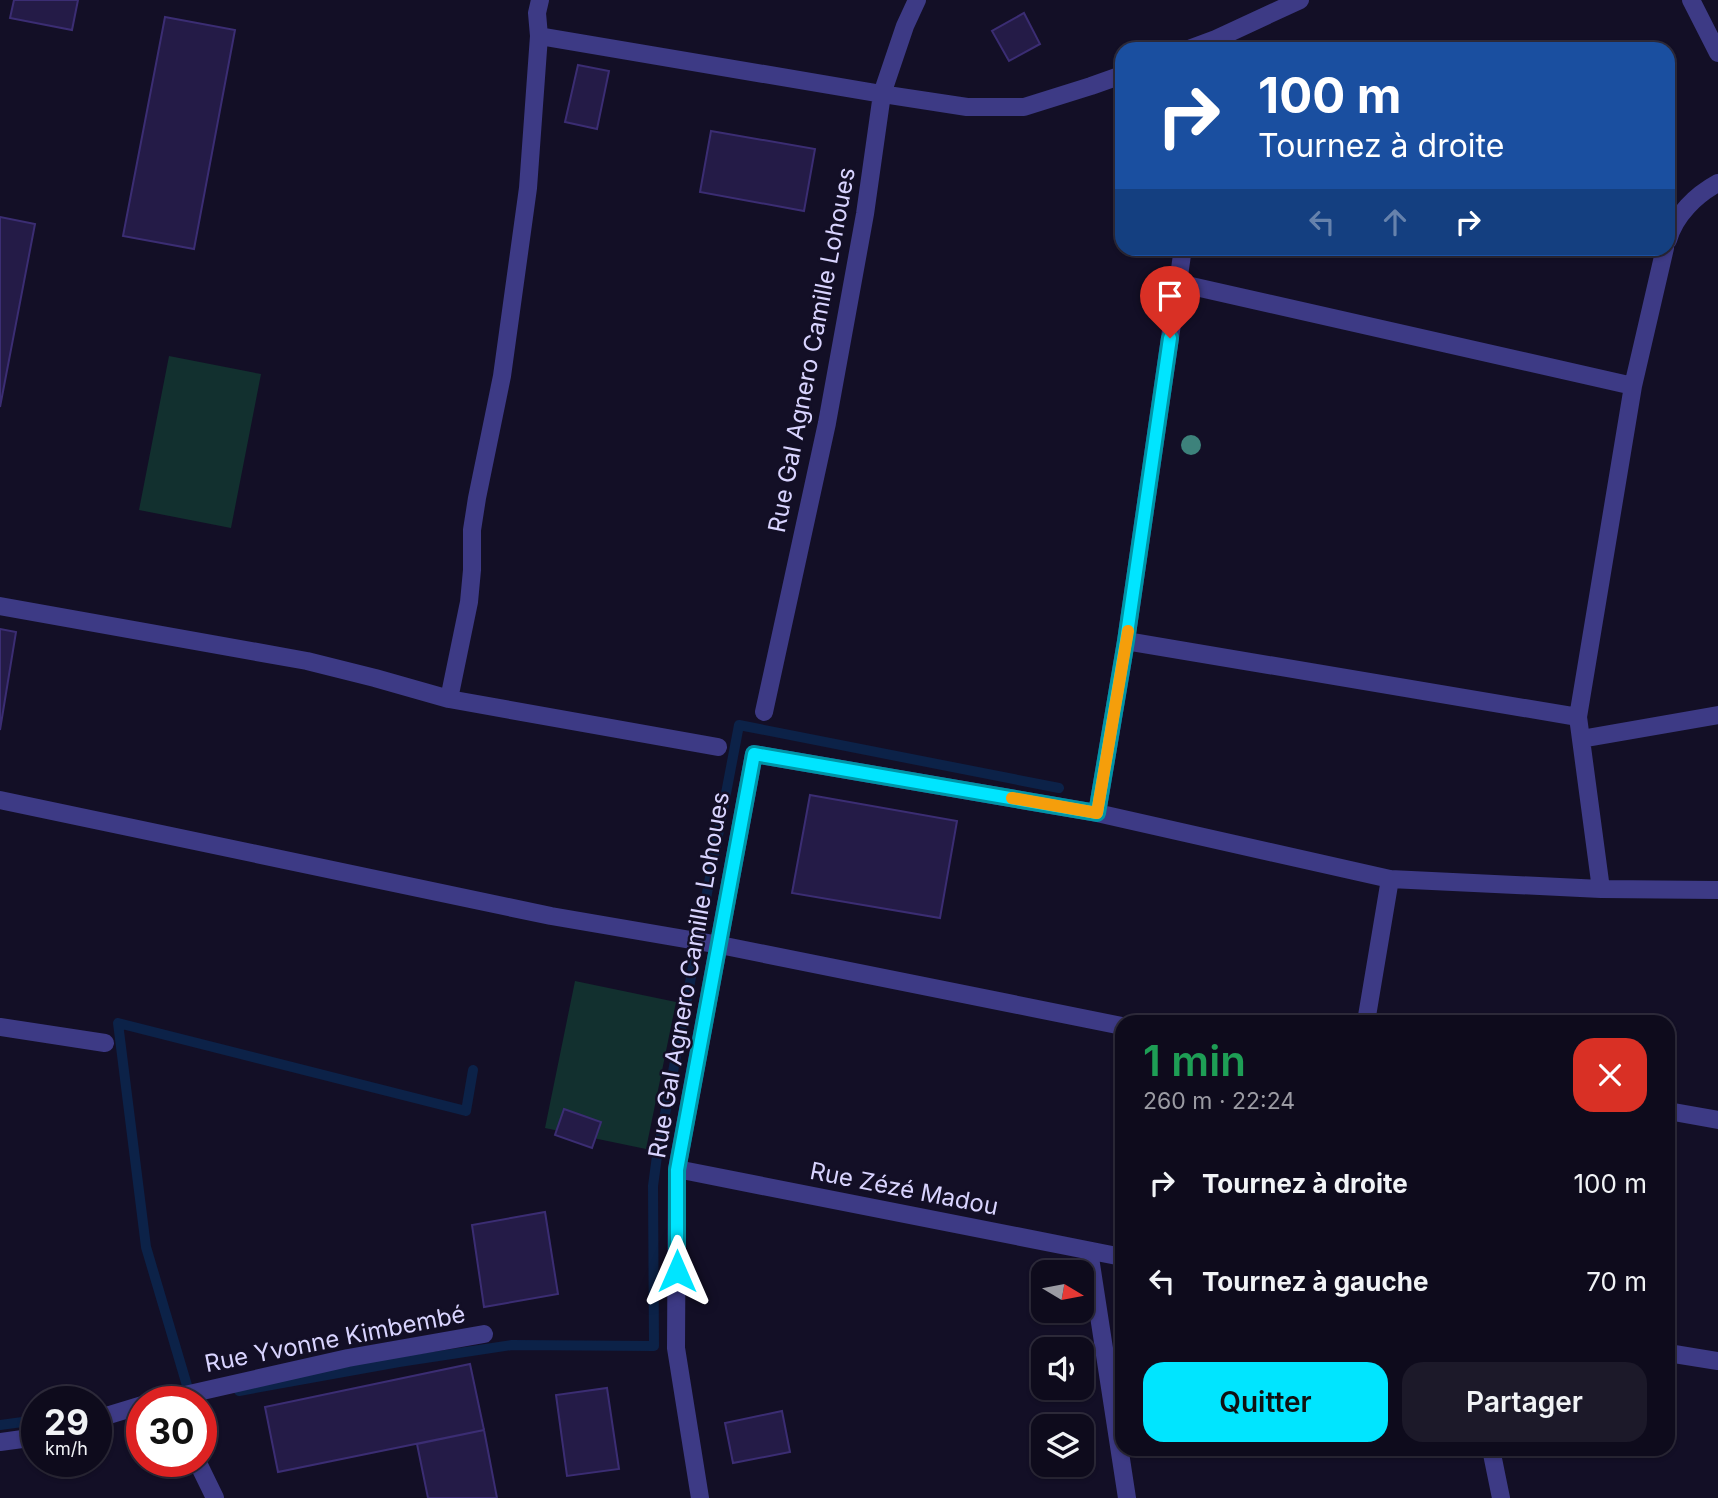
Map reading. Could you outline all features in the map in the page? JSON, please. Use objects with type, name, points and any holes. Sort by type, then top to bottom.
[{"type":"street","points":[[449,699],[469,602],[472,530],[504,362],[527,188],[540,36],[537,13],[540,0]]},
{"type":"street","name":"Rue Gal Agnero Camille Lohoues","points":[[764,712],[827,423],[864,215],[882,94],[905,26],[917,0]]},
{"type":"street","points":[[1219,42],[1300,0]]},
{"type":"street","points":[[1690,0],[1718,53]]},
{"type":"street","points":[[540,36],[967,107],[1024,107],[1115,77]]},
{"type":"street","points":[[1675,222],[1682,211],[1718,183]]},
{"type":"street","points":[[1182,256],[1126,641],[1097,813],[1390,879],[1601,889],[1718,890]]},
{"type":"street","points":[[1601,889],[1578,717],[1633,386],[1663,256]]},
{"type":"street","points":[[1178,283],[1633,386]]},
{"type":"street","points":[[0,606],[307,661],[449,699],[718,747]]},
{"type":"street","points":[[1126,641],[1578,717]]},
{"type":"street","points":[[1581,739],[1718,715]]},
{"type":"street","name":"Rue Gal Agnero Camille Lohoues","points":[[700,1498],[676,1348],[677,1170],[754,754],[1097,813]]},
{"type":"street","points":[[0,800],[551,916],[720,945],[1115,1025]]},
{"type":"street","points":[[1367,1015],[1390,879]]},
{"type":"street","points":[[0,1027],[105,1043]]},
{"type":"street","points":[[1675,1112],[1718,1119]]},
{"type":"street","name":"Rue Zézé Madou","points":[[677,1170],[1115,1256]]},
{"type":"street","points":[[1089,1251],[1115,1420]]},
{"type":"street","name":"Rue Yvonne Kimbembé","points":[[217,1388],[348,1358],[484,1334]]},
{"type":"street","points":[[1675,1354],[1718,1361]]},
{"type":"street","points":[[0,1441],[21,1439]]},
{"type":"street","points":[[1121,1456],[1127,1498]]},
{"type":"street","points":[[1492,1456],[1501,1498]]},
{"type":"street","points":[[205,1477],[215,1498]]},
{"type":"green space","points":[[169,356],[261,374],[231,528],[139,510]]},
{"type":"green space","points":[[575,981],[676,1002],[646,1149],[545,1128]]},
{"type":"building","points":[[14,0],[78,0],[72,30],[10,18]]},
{"type":"building","points":[[1024,13],[1040,44],[1009,61],[992,31]]},
{"type":"building","points":[[165,17],[235,30],[194,249],[123,236]]},
{"type":"building","points":[[578,65],[609,71],[597,129],[565,122]]},
{"type":"building","points":[[711,131],[815,149],[804,211],[700,192]]},
{"type":"building","points":[[0,217],[35,224],[0,407]]},
{"type":"building","points":[[0,629],[16,632],[0,730]]},
{"type":"building","points":[[810,795],[957,821],[940,918],[792,893]]},
{"type":"building","points":[[564,1109],[601,1122],[592,1148],[555,1135]]},
{"type":"building","points":[[545,1212],[558,1294],[484,1307],[472,1225]]},
{"type":"building","points":[[470,1364],[484,1430],[278,1472],[265,1407]]},
{"type":"building","points":[[607,1388],[619,1469],[567,1476],[556,1395]]},
{"type":"building","points":[[782,1411],[790,1452],[733,1463],[725,1423]]},
{"type":"building","points":[[484,1430],[497,1498],[428,1498],[417,1444]]},
{"type":"waterway","points":[[239,1391],[512,1345],[654,1346],[653,1186],[657,1156],[739,725],[1059,788]]},
{"type":"waterway","points":[[187,1386],[146,1247],[118,1023],[466,1111],[473,1070]]},
{"type":"waterway","points":[[0,1425],[21,1422]]},
{"type":"slow traffic","points":[[1012,798],[1097,813],[1128,631]]},
{"type":"route","points":[[677,1271],[677,1170],[754,754],[1097,813],[1126,641],[1170,338]]}]
